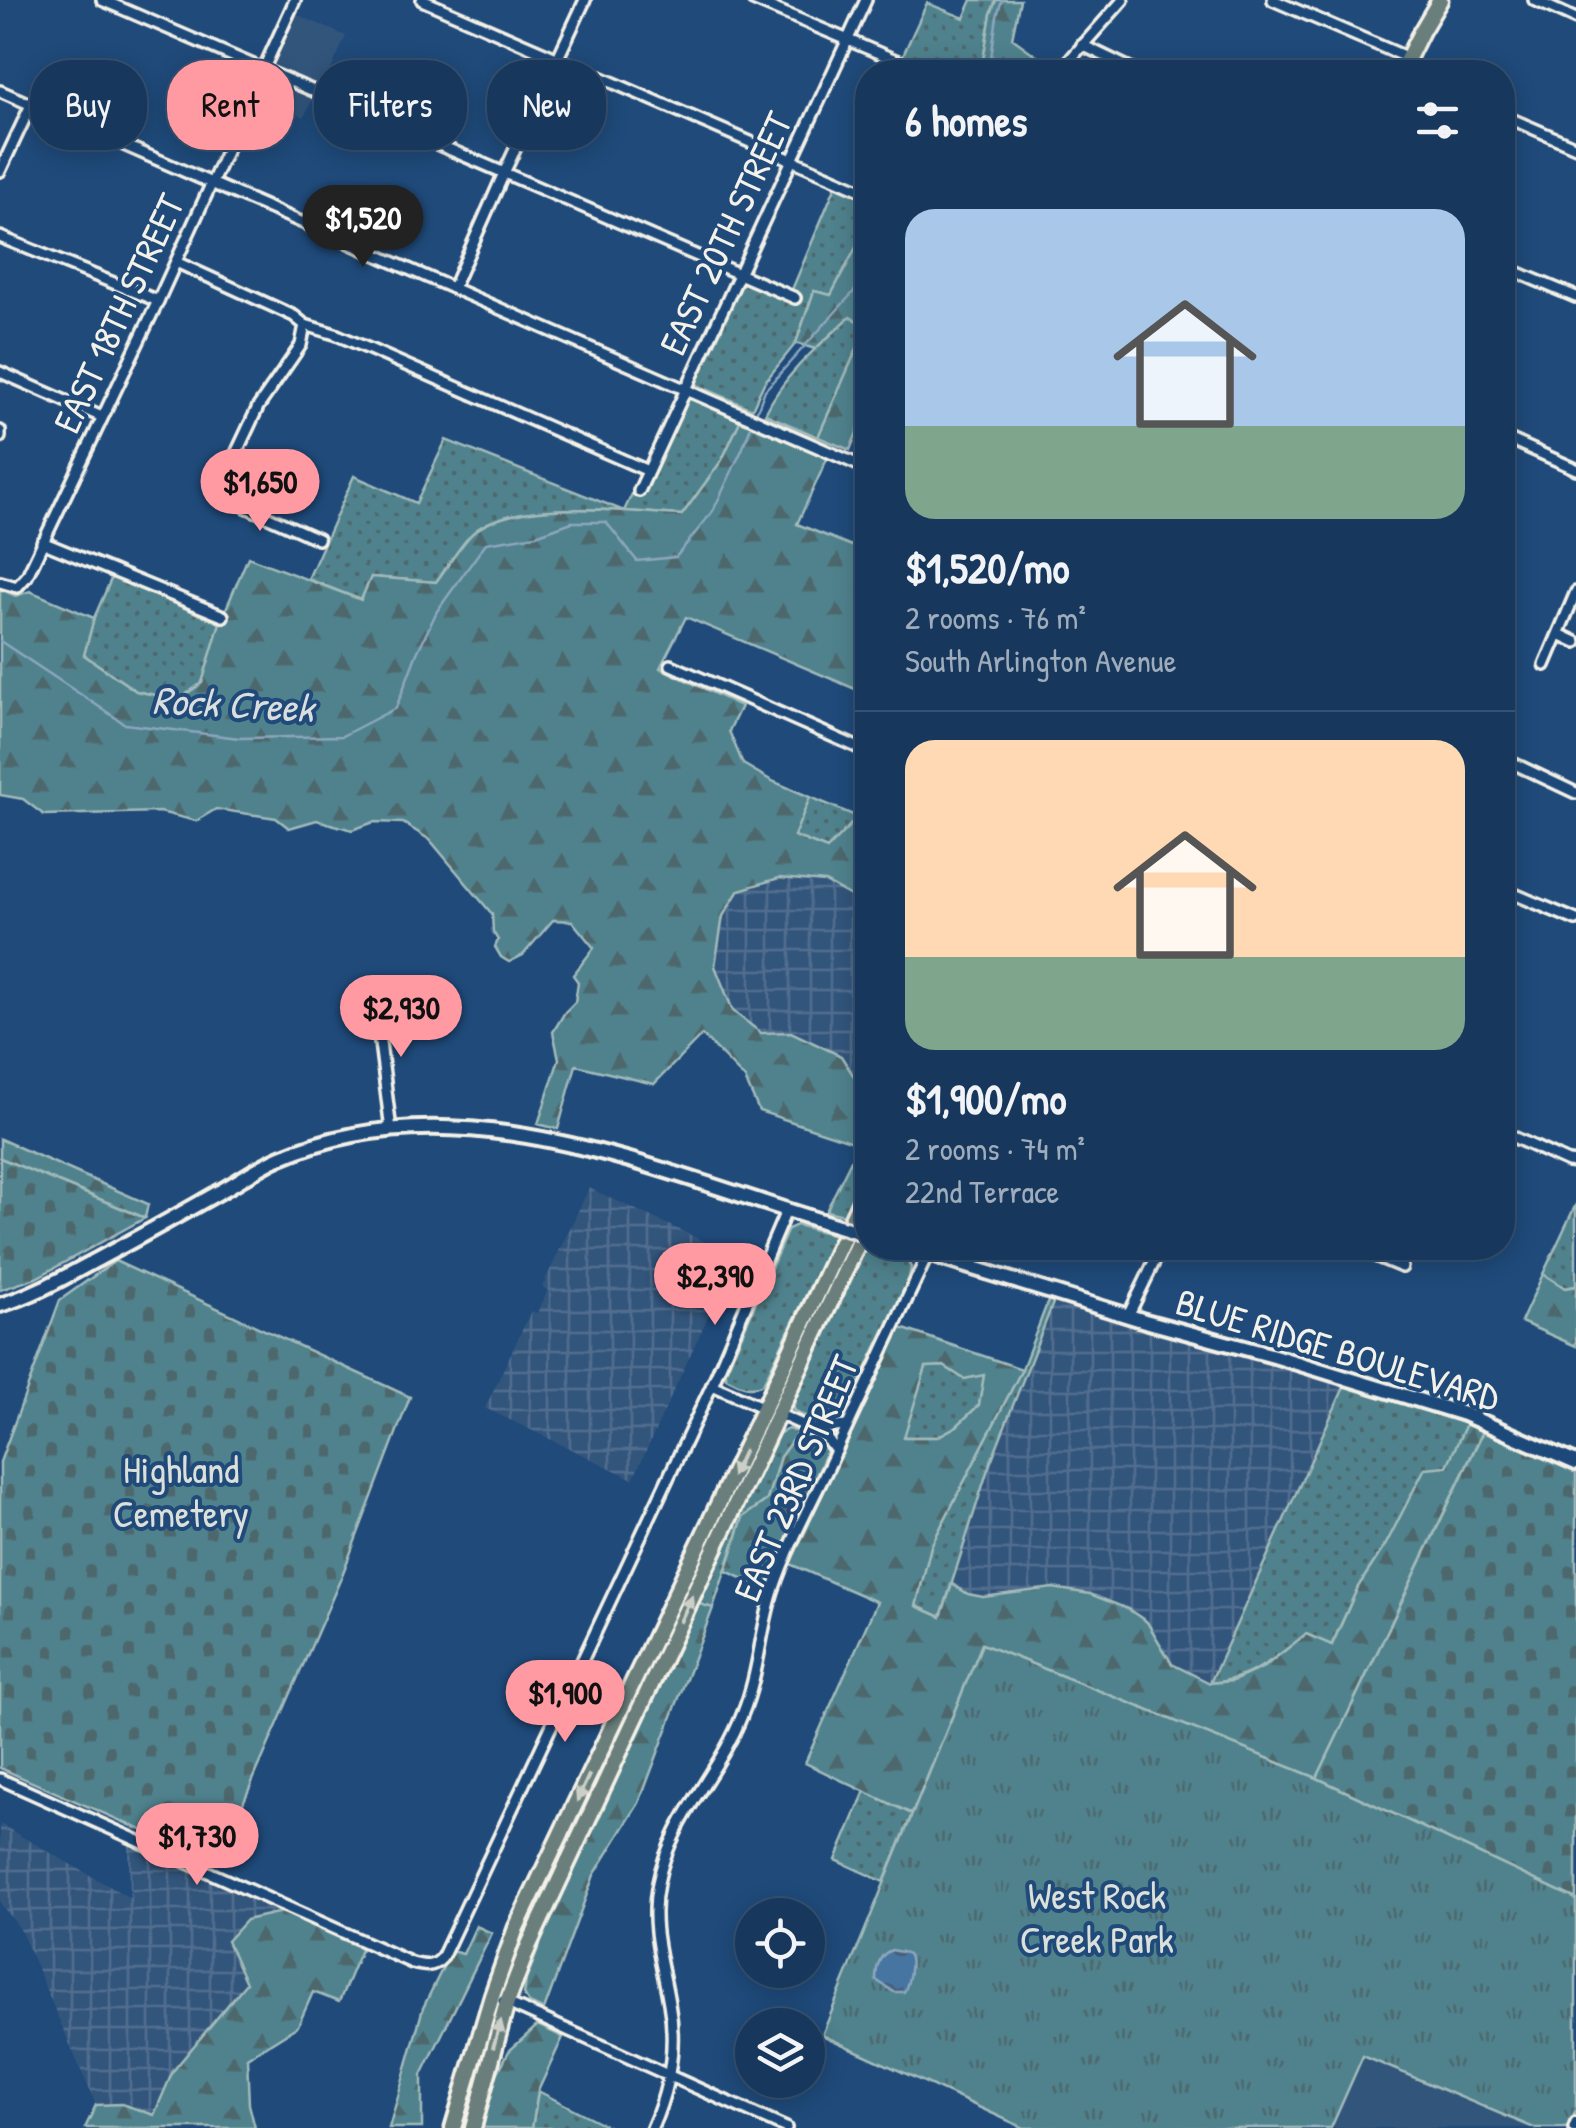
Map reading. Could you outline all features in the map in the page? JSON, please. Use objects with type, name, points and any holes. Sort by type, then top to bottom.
[{"type":"main road","points":[[1420,32],[1429,0]]},
{"type":"main road","points":[[1408,60],[1440,0]]},
{"type":"main road","points":[[0,1305],[64,1280],[280,1157],[336,1140],[391,1130],[458,1127],[526,1135],[739,1193],[855,1231]]},
{"type":"main road","points":[[472,2128],[507,2002],[855,1214]]},
{"type":"main road","points":[[454,2128],[516,1928],[855,1247]]},
{"type":"main road","name":"BLUE RIDGE BOULEVARD","points":[[947,1260],[1464,1414],[1576,1463]]},
{"type":"street","points":[[102,0],[241,60]]},
{"type":"street","name":"EAST 18TH STREET","points":[[269,60],[296,0]]},
{"type":"street","points":[[422,0],[855,188]]},
{"type":"street","points":[[453,288],[585,0]]},
{"type":"street","points":[[753,0],[895,60]]},
{"type":"street","name":"EAST 20TH STREET","points":[[639,491],[866,0]]},
{"type":"street","points":[[1069,60],[1122,0]]},
{"type":"street","points":[[1273,0],[1389,60]]},
{"type":"street","points":[[1534,0],[1576,19]]},
{"type":"street","points":[[1082,45],[1113,60]]},
{"type":"street","points":[[294,83],[795,298]]},
{"type":"street","points":[[0,91],[30,104]]},
{"type":"street","points":[[0,171],[30,109]]},
{"type":"street","points":[[1515,121],[1576,147]]},
{"type":"street","points":[[136,150],[855,463]]},
{"type":"street","name":"EAST 18TH STREET","points":[[0,582],[16,587],[23,582],[227,150]]},
{"type":"street","points":[[0,237],[158,301]]},
{"type":"street","points":[[176,262],[294,316],[305,325],[335,334],[648,471]]},
{"type":"street","points":[[1515,272],[1576,298]]},
{"type":"street","points":[[305,325],[301,345],[258,407],[217,494],[318,539]]},
{"type":"street","points":[[0,372],[102,417]]},
{"type":"street","points":[[1515,442],[1576,469]]},
{"type":"street","points":[[42,542],[223,616]]},
{"type":"street","points":[[1545,665],[1576,592]]},
{"type":"street","points":[[1559,634],[1576,642]]},
{"type":"street","points":[[671,665],[855,746]]},
{"type":"street","points":[[1515,764],[1576,793]]},
{"type":"street","points":[[1515,894],[1576,920]]},
{"type":"street","points":[[374,996],[391,1130]]},
{"type":"street","points":[[1515,1138],[1576,1163]]},
{"type":"street","points":[[0,1780],[412,1963],[438,1963],[712,1385],[786,1210]]},
{"type":"street","name":"EAST 23RD STREET","points":[[652,2128],[669,2076],[672,2027],[656,1946],[658,1884],[677,1826],[736,1731],[754,1680],[774,1588],[925,1260]]},
{"type":"street","points":[[1128,1316],[1154,1260]]},
{"type":"street","points":[[1385,1260],[1402,1267]]},
{"type":"street","points":[[712,1385],[812,1429],[836,1451]]},
{"type":"street","points":[[812,1429],[847,1426]]},
{"type":"street","points":[[492,1996],[786,2128]]},
{"type":"shaded area","points":[[296,14],[346,36],[335,60],[314,60],[314,84],[294,74],[294,60],[275,60]]},
{"type":"shaded area","points":[[294,88],[314,96],[304,117],[294,113]]},
{"type":"shaded area","points":[[779,878],[826,882],[855,898],[855,1079],[792,1032],[761,1033],[733,1011],[715,967],[723,915],[739,890]]},
{"type":"shaded area","points":[[589,1188],[736,1256],[633,1479],[485,1408],[531,1311],[537,1313],[548,1290],[542,1287]]},
{"type":"shaded area","points":[[1055,1298],[1345,1385],[1210,1683],[1172,1664],[1147,1622],[1128,1608],[1090,1594],[1053,1588],[983,1597],[968,1594],[952,1584],[988,1469]]},
{"type":"shaded area","points":[[0,1824],[130,1898],[129,1845],[286,1911],[246,1920],[246,1983],[173,2071],[154,2115],[122,2104],[96,2105],[20,1929],[0,1903]]},
{"type":"shaded area","points":[[1363,2055],[1534,2128],[1331,2128]]},
{"type":"green space","points":[[972,0],[996,0],[983,60],[902,57],[927,3],[964,18]]},
{"type":"green space","points":[[996,0],[1020,0],[1012,38],[1042,60],[983,60]]},
{"type":"green space","points":[[836,185],[855,194],[855,250],[831,295],[814,291],[796,343],[764,383],[752,409],[696,383],[739,284],[745,281],[798,303],[801,296],[791,292]]},
{"type":"green space","points":[[855,250],[855,320],[850,317],[815,349],[796,343],[814,291],[831,295]]},
{"type":"green space","points":[[850,317],[855,320],[855,353],[818,437],[765,414],[792,373]]},
{"type":"green space","points":[[855,353],[855,438],[850,450],[818,437]]},
{"type":"green space","points":[[691,397],[741,419],[722,460],[682,515],[624,511],[632,494],[640,496],[685,400]]},
{"type":"green space","points":[[741,419],[828,457],[797,524],[855,547],[855,689],[686,617],[660,668],[741,706],[729,731],[743,764],[810,797],[794,836],[827,849],[855,820],[855,898],[825,882],[779,878],[739,890],[723,916],[715,966],[733,1011],[761,1033],[791,1032],[841,1056],[855,1078],[855,1143],[759,1111],[745,1079],[702,1035],[654,1084],[576,1065],[558,1129],[538,1124],[559,1059],[553,1032],[575,1002],[578,982],[573,975],[594,948],[572,921],[553,920],[523,955],[509,962],[501,957],[495,947],[498,940],[493,932],[492,914],[430,840],[403,823],[374,822],[352,830],[317,820],[289,828],[276,818],[216,809],[196,821],[160,812],[44,815],[23,799],[0,795],[0,589],[16,596],[30,591],[94,618],[84,655],[136,691],[178,700],[202,683],[220,623],[248,557],[361,600],[371,577],[436,582],[474,532],[517,514],[574,509],[682,515],[722,460]]},
{"type":"green space","points":[[446,440],[624,511],[544,510],[493,521],[469,536],[436,582],[371,577],[361,600],[308,579],[354,476],[416,503]]},
{"type":"green space","points":[[112,577],[220,623],[202,683],[178,700],[136,691],[84,655],[94,618]]},
{"type":"green space","points":[[810,797],[855,816],[827,849],[793,836]]},
{"type":"green space","points":[[0,1139],[148,1204],[145,1218],[0,1158]]},
{"type":"green space","points":[[855,1152],[855,1190],[844,1215],[826,1211]]},
{"type":"green space","points":[[0,1158],[145,1218],[36,1278],[0,1290]]},
{"type":"green space","points":[[1576,1204],[1576,1286],[1565,1288],[1543,1274]]},
{"type":"green space","points":[[797,1225],[835,1235],[763,1384],[740,1385],[726,1378],[726,1371],[788,1229]]},
{"type":"green space","points":[[860,1260],[907,1260],[911,1267],[909,1278],[847,1409],[828,1418],[806,1417],[793,1410]]},
{"type":"green space","name":"Highland Cemetery","points":[[115,1261],[410,1397],[341,1578],[217,1863],[0,1768],[0,1462],[60,1300]]},
{"type":"green space","points":[[1543,1274],[1565,1288],[1576,1286],[1576,1346],[1521,1322]]},
{"type":"green space","points":[[1050,1296],[1055,1298],[988,1469],[941,1617],[916,1606],[931,1546],[1022,1369]]},
{"type":"green space","points":[[901,1328],[1022,1369],[931,1546],[916,1606],[941,1617],[952,1584],[968,1594],[983,1597],[1053,1588],[1090,1594],[1128,1609],[1147,1622],[1172,1664],[1210,1683],[1233,1681],[1264,1667],[1306,1634],[1332,1645],[1358,1587],[1386,1544],[1425,1468],[1447,1466],[1466,1424],[1484,1429],[1317,1778],[982,1644],[912,1814],[805,1763],[877,1602],[790,1564]],"holes":[[[944,1366],[964,1379],[984,1375],[979,1405],[957,1426],[937,1437],[904,1437],[926,1367]]]},
{"type":"green space","points":[[944,1366],[964,1379],[985,1374],[979,1405],[957,1426],[937,1437],[903,1437],[926,1367]]},
{"type":"green space","points":[[1345,1385],[1466,1424],[1447,1467],[1386,1544],[1358,1587],[1331,1646],[1306,1634],[1250,1672],[1210,1683]]},
{"type":"green space","points":[[1487,1424],[1576,1467],[1576,1899],[1317,1778]]},
{"type":"green space","points":[[788,1429],[798,1432],[780,1457],[767,1500],[743,1517],[713,1608],[696,1603],[778,1434]]},
{"type":"green space","points":[[798,1432],[820,1442],[827,1451],[767,1589],[726,1571],[743,1517],[767,1500],[780,1457]]},
{"type":"green space","points":[[696,1603],[713,1608],[639,1803],[594,1875],[544,2010],[529,2003],[524,1995],[526,1980],[551,1917]]},
{"type":"green space","name":"West Rock Creek Park","points":[[982,1644],[1317,1778],[1576,1899],[1576,2110],[1568,2128],[1534,2128],[1363,2056],[1331,2128],[1024,2128],[825,2036],[825,2028]]},
{"type":"green space","points":[[865,1791],[912,1814],[884,1882],[836,1860]]},
{"type":"green space","points":[[286,1911],[363,1945],[339,2002],[313,1992],[298,2026],[247,2058],[249,2104],[255,2128],[85,2128],[96,2105],[122,2104],[154,2115],[173,2071],[246,1983],[227,1941],[246,1920]]},
{"type":"green space","points":[[476,1926],[492,1933],[422,2075],[422,2128],[389,2128],[423,2008],[451,1951],[463,1954]]},
{"type":"green space","points":[[538,2025],[563,2037],[538,2091],[532,2128],[483,2128],[492,2084],[509,2051]]},
{"type":"green space","points":[[538,2091],[611,2128],[532,2128]]},
{"type":"water","points":[[892,1950],[910,1957],[904,1992],[894,1992],[876,1980],[879,1962]]},
{"type":"waterway","name":"Rock Creek","points":[[991,60],[1002,0]]},
{"type":"waterway","name":"Rock Creek","points":[[0,641],[125,724],[239,738],[342,736],[396,708],[437,611],[486,543],[536,535],[572,522],[606,522],[637,561],[676,557],[713,511],[765,390],[855,290]]}]
